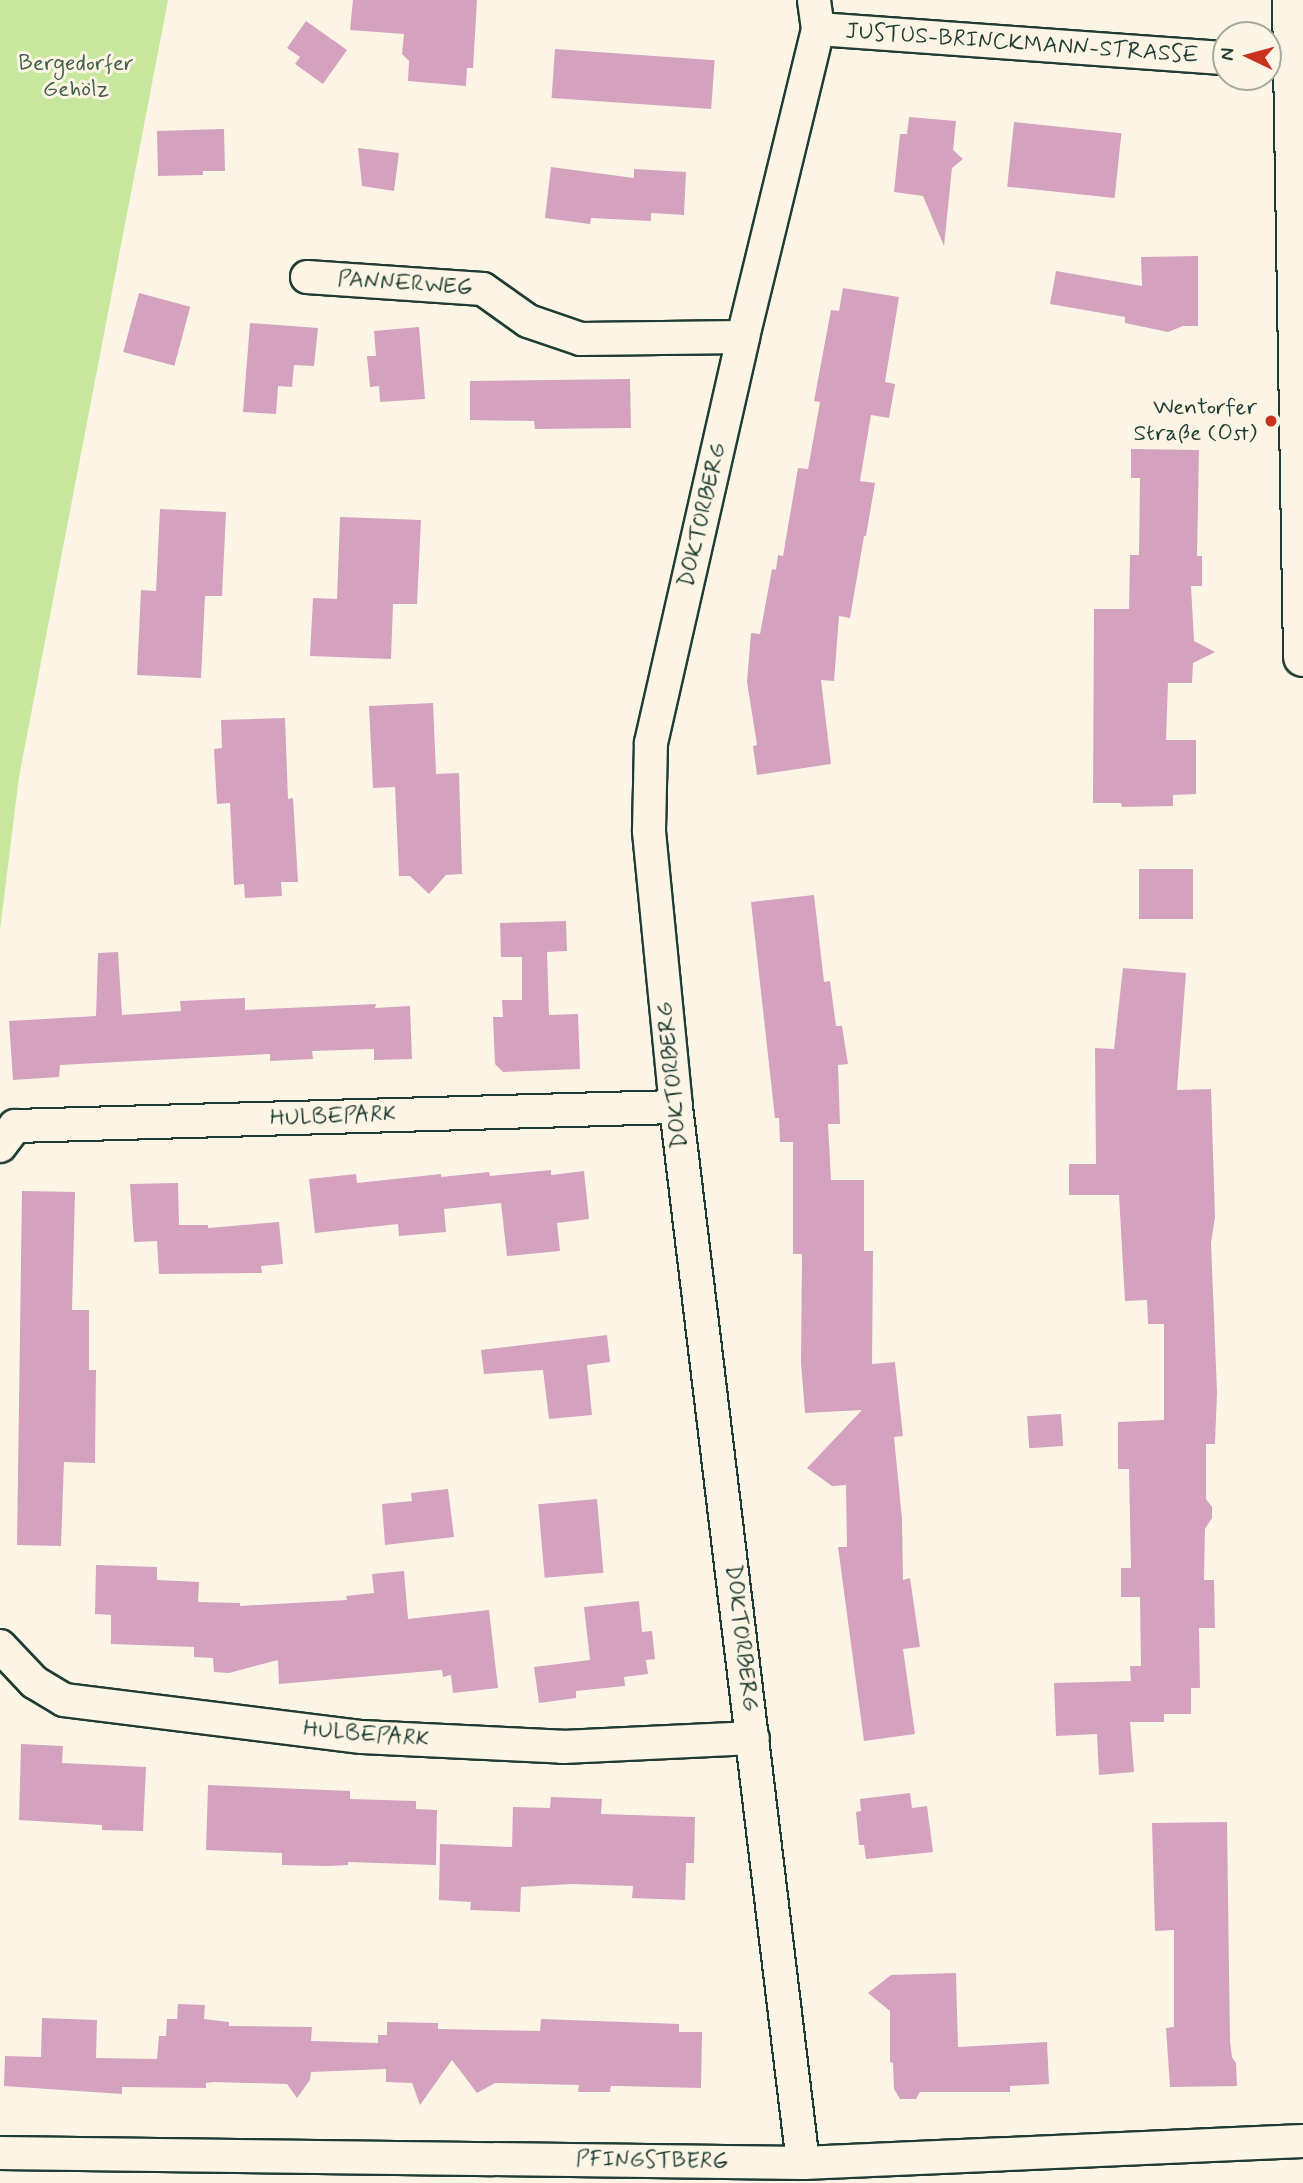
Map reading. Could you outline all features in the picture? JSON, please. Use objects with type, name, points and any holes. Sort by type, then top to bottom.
[{"type":"main road","points":[[1293,0],[1288,54],[1303,657]]},
{"type":"street","name":"JUSTUS-BRINCKMANN-STRASSE","points":[[816,14],[1212,56]]},
{"type":"street","name":"DOKTORBERG","points":[[803,2162],[676,1107],[649,830],[651,743],[816,14]]},
{"type":"street","name":"PANNERWEG","points":[[307,277],[483,289],[528,321],[581,338],[743,337]]},
{"type":"street","name":"HULBEPARK","points":[[0,1146],[15,1126],[676,1107]]},
{"type":"street","name":"HULBEPARK","points":[[0,1646],[34,1682],[64,1700],[362,1738],[563,1747],[753,1738]]},
{"type":"street","name":"PFINGSTBERG","points":[[0,2153],[803,2162],[1303,2141]]},
{"type":"green space","name":"Bergedorfer Gehölz","points":[[0,0],[168,0],[19,777],[0,930]]},
{"type":"building","points":[[353,0],[477,0],[473,68],[467,68],[466,86],[408,81],[409,61],[402,54],[404,34],[350,30]]},
{"type":"building","points":[[306,21],[347,50],[323,84],[295,64],[300,57],[287,48]]},
{"type":"building","points":[[555,49],[715,60],[711,109],[552,98]]},
{"type":"building","points":[[909,117],[956,121],[953,150],[963,159],[952,168],[944,246],[923,196],[894,192],[900,134],[907,134]]},
{"type":"building","points":[[1014,122],[1121,133],[1115,198],[1007,187]]},
{"type":"building","points":[[224,129],[225,171],[203,171],[203,175],[158,176],[157,131]]},
{"type":"building","points":[[358,148],[399,153],[394,191],[362,186]]},
{"type":"building","points":[[551,167],[634,178],[634,169],[686,172],[684,215],[651,213],[651,221],[591,218],[590,224],[545,218]]},
{"type":"building","points":[[1198,256],[1198,326],[1183,326],[1168,332],[1125,323],[1125,317],[1050,304],[1056,271],[1142,286],[1141,257]]},
{"type":"building","points":[[843,288],[899,297],[885,382],[895,384],[889,418],[871,415],[860,481],[875,483],[850,618],[839,616],[834,681],[821,680],[831,764],[757,775],[753,746],[757,745],[747,682],[751,633],[760,634],[772,569],[776,570],[778,555],[783,556],[798,468],[808,469],[820,402],[814,401],[831,310],[839,311]]},
{"type":"building","points":[[139,293],[190,307],[174,366],[123,352]]},
{"type":"building","points":[[250,323],[318,328],[314,366],[294,365],[292,387],[278,386],[276,414],[243,412]]},
{"type":"building","points":[[419,327],[425,399],[380,402],[379,386],[370,387],[367,356],[376,356],[374,331]]},
{"type":"building","points":[[630,379],[631,428],[535,429],[534,421],[470,420],[470,381]]},
{"type":"building","points":[[1131,449],[1199,450],[1197,556],[1202,556],[1202,586],[1191,586],[1194,641],[1215,652],[1193,663],[1192,683],[1168,683],[1166,740],[1196,740],[1196,794],[1173,795],[1173,806],[1122,807],[1121,803],[1093,803],[1094,609],[1129,609],[1130,555],[1139,555],[1140,478],[1131,478]]},
{"type":"building","points":[[160,509],[226,512],[222,596],[205,596],[201,678],[137,675],[141,590],[156,591]]},
{"type":"building","points":[[340,517],[421,520],[417,604],[393,604],[391,659],[310,656],[313,598],[337,599]]},
{"type":"building","points":[[433,703],[436,774],[459,773],[462,874],[446,875],[429,894],[410,876],[399,876],[395,787],[373,788],[369,706]]},
{"type":"building","points":[[285,718],[288,799],[293,798],[298,882],[281,882],[282,896],[245,898],[244,884],[234,885],[230,803],[217,804],[214,749],[222,748],[221,720]]},
{"type":"building","points":[[1139,869],[1193,869],[1193,919],[1139,919]]},
{"type":"building","points":[[814,895],[824,982],[830,981],[836,1026],[842,1026],[848,1064],[838,1065],[840,1124],[828,1124],[831,1180],[864,1180],[864,1251],[873,1251],[872,1364],[895,1362],[903,1436],[894,1437],[902,1519],[903,1580],[910,1578],[920,1647],[903,1649],[915,1734],[864,1741],[838,1547],[847,1547],[846,1485],[832,1486],[807,1468],[862,1410],[805,1413],[801,1363],[802,1254],[793,1254],[793,1142],[780,1142],[779,1118],[775,1118],[751,902]]},
{"type":"building","points":[[566,921],[567,951],[547,952],[549,1015],[578,1014],[580,1069],[503,1072],[495,1064],[493,1017],[503,1017],[502,1000],[522,1000],[522,957],[501,957],[500,923]]},
{"type":"building","points":[[118,952],[122,1015],[181,1011],[180,1001],[245,998],[245,1010],[376,1004],[375,1008],[410,1006],[412,1059],[374,1060],[374,1049],[312,1051],[313,1059],[270,1061],[270,1054],[60,1065],[59,1077],[13,1080],[9,1021],[96,1016],[98,953]]},
{"type":"building","points":[[1123,968],[1186,973],[1177,1090],[1211,1089],[1215,1217],[1211,1243],[1217,1392],[1215,1444],[1206,1444],[1206,1499],[1212,1507],[1212,1518],[1205,1529],[1204,1580],[1214,1580],[1215,1628],[1199,1628],[1200,1688],[1191,1688],[1191,1714],[1164,1714],[1164,1722],[1130,1722],[1134,1772],[1099,1775],[1097,1734],[1056,1736],[1054,1683],[1131,1681],[1130,1666],[1141,1666],[1140,1597],[1121,1597],[1121,1568],[1131,1568],[1129,1469],[1118,1469],[1118,1422],[1164,1420],[1164,1324],[1148,1324],[1147,1300],[1125,1301],[1119,1195],[1069,1195],[1069,1164],[1096,1164],[1095,1048],[1114,1049]]},
{"type":"building","points":[[551,1170],[551,1175],[584,1171],[589,1219],[557,1223],[560,1251],[507,1256],[501,1203],[444,1209],[446,1232],[399,1236],[398,1224],[315,1233],[309,1179],[356,1174],[357,1183],[441,1174],[441,1177],[489,1172],[490,1176]]},
{"type":"building","points":[[178,1183],[179,1225],[208,1225],[208,1228],[279,1222],[283,1264],[261,1266],[262,1273],[159,1274],[157,1241],[134,1242],[130,1184]]},
{"type":"building","points":[[22,1191],[75,1192],[72,1310],[89,1310],[89,1370],[96,1370],[95,1463],[64,1462],[61,1546],[17,1545]]},
{"type":"building","points":[[607,1335],[610,1362],[587,1365],[592,1415],[549,1419],[543,1370],[484,1374],[481,1350]]},
{"type":"building","points":[[1061,1414],[1063,1446],[1029,1448],[1027,1416]]},
{"type":"building","points":[[448,1489],[454,1537],[385,1545],[382,1504],[412,1501],[411,1493]]},
{"type":"building","points":[[597,1499],[603,1573],[545,1578],[538,1504]]},
{"type":"building","points":[[96,1565],[157,1567],[157,1580],[199,1582],[198,1602],[240,1603],[240,1606],[347,1600],[346,1596],[374,1593],[372,1574],[404,1571],[408,1619],[489,1610],[498,1688],[453,1693],[451,1675],[443,1677],[442,1670],[279,1684],[278,1660],[229,1673],[214,1672],[213,1658],[194,1657],[194,1647],[111,1644],[111,1615],[95,1614]]},
{"type":"building","points":[[639,1601],[642,1632],[652,1631],[655,1659],[646,1660],[648,1674],[624,1677],[625,1686],[576,1691],[576,1698],[539,1703],[534,1667],[590,1660],[584,1607]]},
{"type":"building","points":[[21,1744],[63,1746],[62,1763],[146,1767],[143,1831],[102,1830],[102,1825],[19,1820]]},
{"type":"building","points":[[208,1785],[350,1791],[350,1799],[416,1801],[416,1809],[437,1810],[436,1865],[348,1862],[348,1865],[328,1866],[282,1865],[282,1853],[206,1850]]},
{"type":"building","points":[[910,1793],[912,1808],[927,1806],[933,1852],[866,1859],[864,1845],[859,1845],[856,1812],[861,1811],[860,1799]]},
{"type":"building","points":[[551,1797],[602,1799],[601,1814],[695,1817],[694,1863],[686,1863],[685,1900],[632,1898],[633,1886],[571,1884],[521,1887],[520,1912],[470,1910],[471,1902],[439,1900],[440,1844],[512,1847],[513,1807],[550,1808]]},
{"type":"building","points":[[1227,1822],[1230,2042],[1232,2057],[1236,2063],[1237,2086],[1170,2087],[1166,2028],[1174,2027],[1174,1930],[1155,1931],[1152,1823]]},
{"type":"building","points":[[956,1973],[958,2047],[1047,2042],[1049,2084],[1010,2086],[1010,2092],[920,2092],[916,2099],[900,2099],[894,2089],[893,2063],[890,2062],[890,2011],[868,1993],[891,1975]]},
{"type":"building","points":[[178,2004],[205,2005],[204,2019],[229,2022],[229,2026],[312,2027],[311,2041],[378,2043],[378,2035],[387,2035],[387,2022],[438,2023],[438,2029],[540,2031],[541,2019],[679,2024],[679,2032],[702,2032],[701,2088],[611,2086],[610,2092],[578,2092],[579,2085],[495,2083],[477,2093],[452,2060],[420,2105],[412,2083],[386,2082],[386,2069],[311,2072],[310,2080],[297,2098],[287,2084],[214,2082],[206,2083],[206,2088],[122,2087],[122,2094],[4,2086],[5,2056],[41,2057],[42,2018],[97,2020],[96,2058],[157,2059],[159,2036],[166,2036],[167,2019],[177,2019]]},
{"type":"place","name":"Wentorfer Straße (Ost)","points":[[1271,421]]}]
